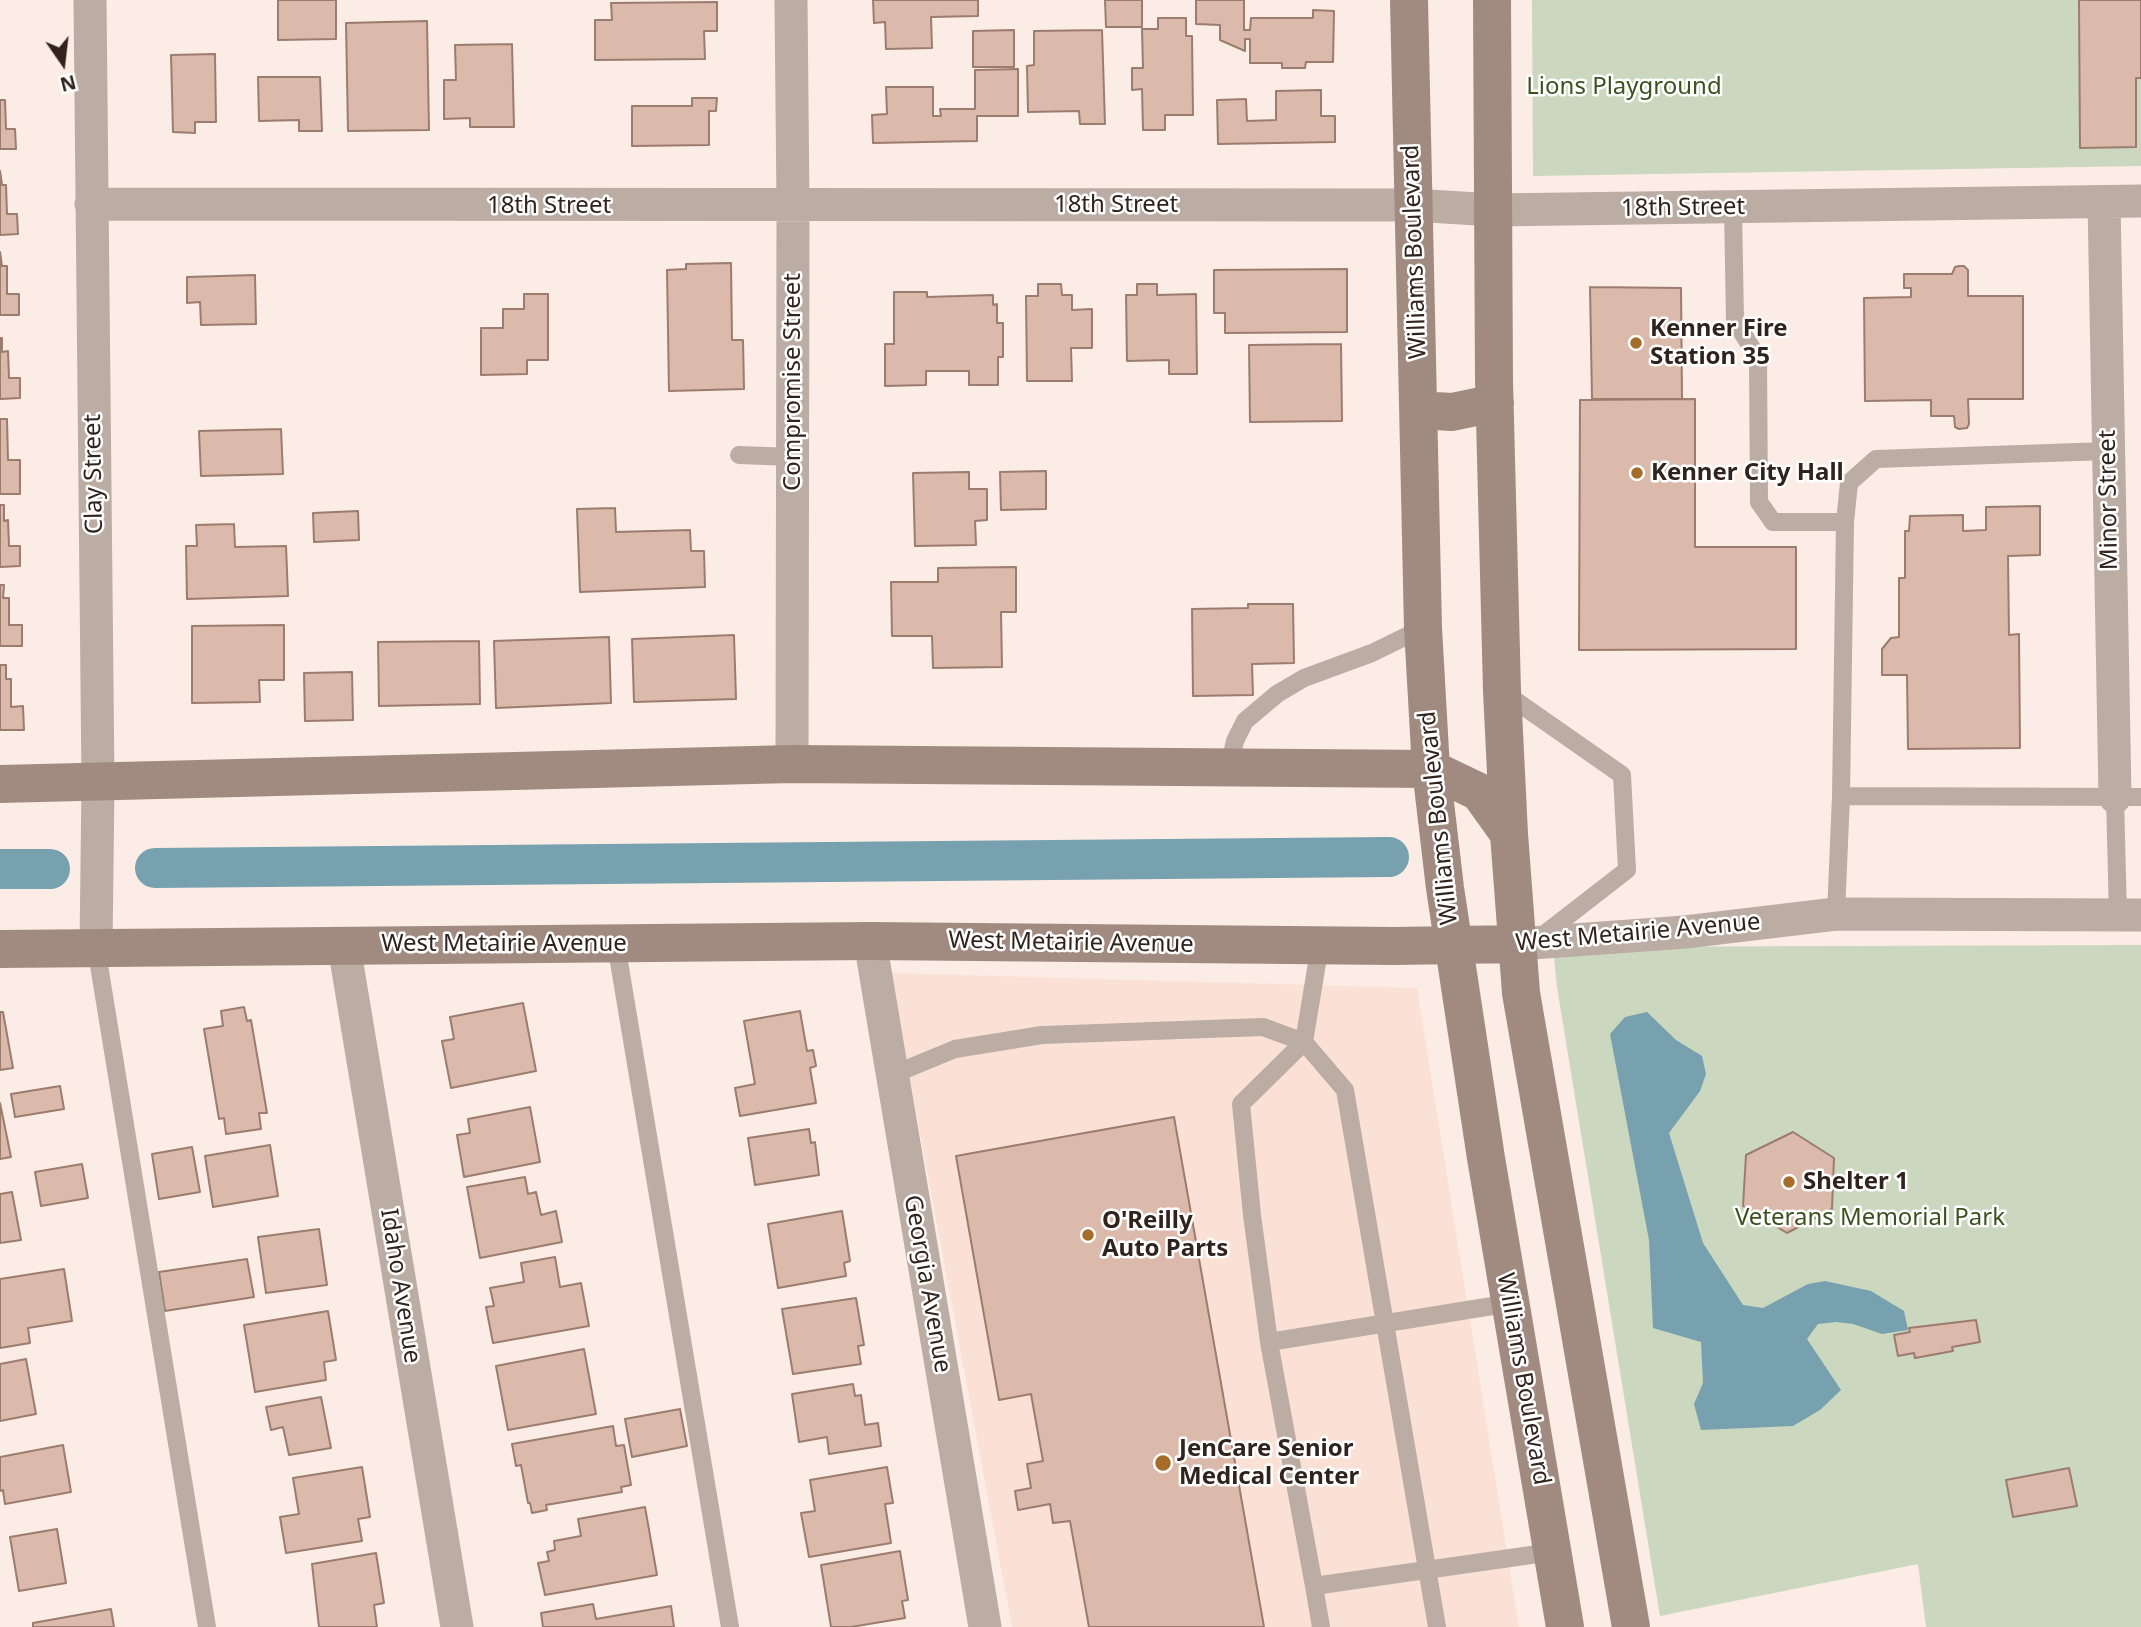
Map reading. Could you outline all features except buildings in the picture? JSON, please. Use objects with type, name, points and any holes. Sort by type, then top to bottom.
[{"type":"main road","name":"Williams Boulevard","points":[[1409,0],[1423,628],[1431,769],[1486,1158],[1565,1627]]},
{"type":"main road","points":[[1492,0],[1494,403],[1502,691],[1509,834],[1525,944],[1521,993],[1631,1627]]},
{"type":"main road","points":[[1419,410],[1452,412],[1494,403]]},
{"type":"main road","points":[[0,784],[792,764],[1431,769],[1479,792],[1509,834]]},
{"type":"main road","name":"West Metairie Avenue","points":[[0,949],[870,942],[1320,946],[1525,944]]},
{"type":"street","name":"Clay Street","points":[[90,0],[98,782],[96,947]]},
{"type":"street","name":"Compromise Street","points":[[791,0],[792,764]]},
{"type":"street","name":"18th Street","points":[[91,204],[1413,205],[1493,210],[2141,201]]},
{"type":"street","name":"Minor Street","points":[[2104,202],[2107,451],[2128,797]]},
{"type":"street","name":"West Metairie Avenue","points":[[1525,944],[1685,933],[1836,914],[2129,916]]},
{"type":"street","name":"Georgia Avenue","points":[[870,942],[985,1627]]},
{"type":"street","name":"Idaho Avenue","points":[[344,946],[457,1627]]},
{"type":"lane","points":[[1733,207],[1735,321],[1758,358],[1759,502],[1773,522],[1845,522]]},
{"type":"lane","points":[[1836,914],[1841,796],[1845,522],[1849,483],[1876,459],[2107,451]]},
{"type":"lane","points":[[739,456],[793,457]]},
{"type":"lane","points":[[1229,767],[1235,741],[1245,721],[1277,694],[1304,678],[1372,653],[1423,628]]},
{"type":"lane","points":[[1502,691],[1622,775],[1627,870],[1525,944]]},
{"type":"lane","points":[[1841,796],[2128,797],[2129,916]]},
{"type":"lane","points":[[616,944],[730,1627]]},
{"type":"lane","points":[[1320,946],[1304,1042],[1241,1104],[1269,1342],[1321,1627]]},
{"type":"lane","points":[[96,947],[207,1627]]},
{"type":"lane","points":[[892,1075],[955,1049],[1042,1035],[1263,1027],[1304,1042],[1345,1090],[1437,1627]]},
{"type":"lane","points":[[1269,1342],[1511,1303]]},
{"type":"lane","points":[[1314,1586],[1552,1552]]},
{"type":"shaded area","points":[[890,973],[1417,988],[1519,1627],[1012,1627]]},
{"type":"green space","name":"Lions Playground","points":[[1532,0],[2141,0],[2141,166],[1533,176]]},
{"type":"green space","name":"Veterans Memorial Park","points":[[2141,945],[2141,1627],[1926,1627],[1918,1564],[1660,1616],[1557,987],[1553,947]]},
{"type":"water","points":[[1647,1012],[1676,1040],[1702,1056],[1706,1074],[1700,1091],[1669,1133],[1703,1243],[1743,1305],[1763,1308],[1808,1284],[1825,1281],[1871,1291],[1904,1311],[1908,1330],[1882,1334],[1853,1324],[1818,1324],[1807,1339],[1841,1390],[1820,1410],[1793,1426],[1701,1430],[1694,1404],[1703,1383],[1701,1342],[1653,1328],[1649,1240],[1610,1034],[1625,1017]]},
{"type":"waterway","points":[[155,868],[1389,857]]},
{"type":"waterway","points":[[0,869],[50,869]]},
{"type":"place","name":"Kenner Fire Station 35","points":[[1636,343]]},
{"type":"place","name":"Kenner City Hall","points":[[1637,473]]},
{"type":"place","name":"Shelter 1","points":[[1789,1182]]},
{"type":"place","name":"O'Reilly Auto Parts","points":[[1088,1235]]},
{"type":"place","name":"JenCare Senior Medical Center","points":[[1163,1463]]}]
